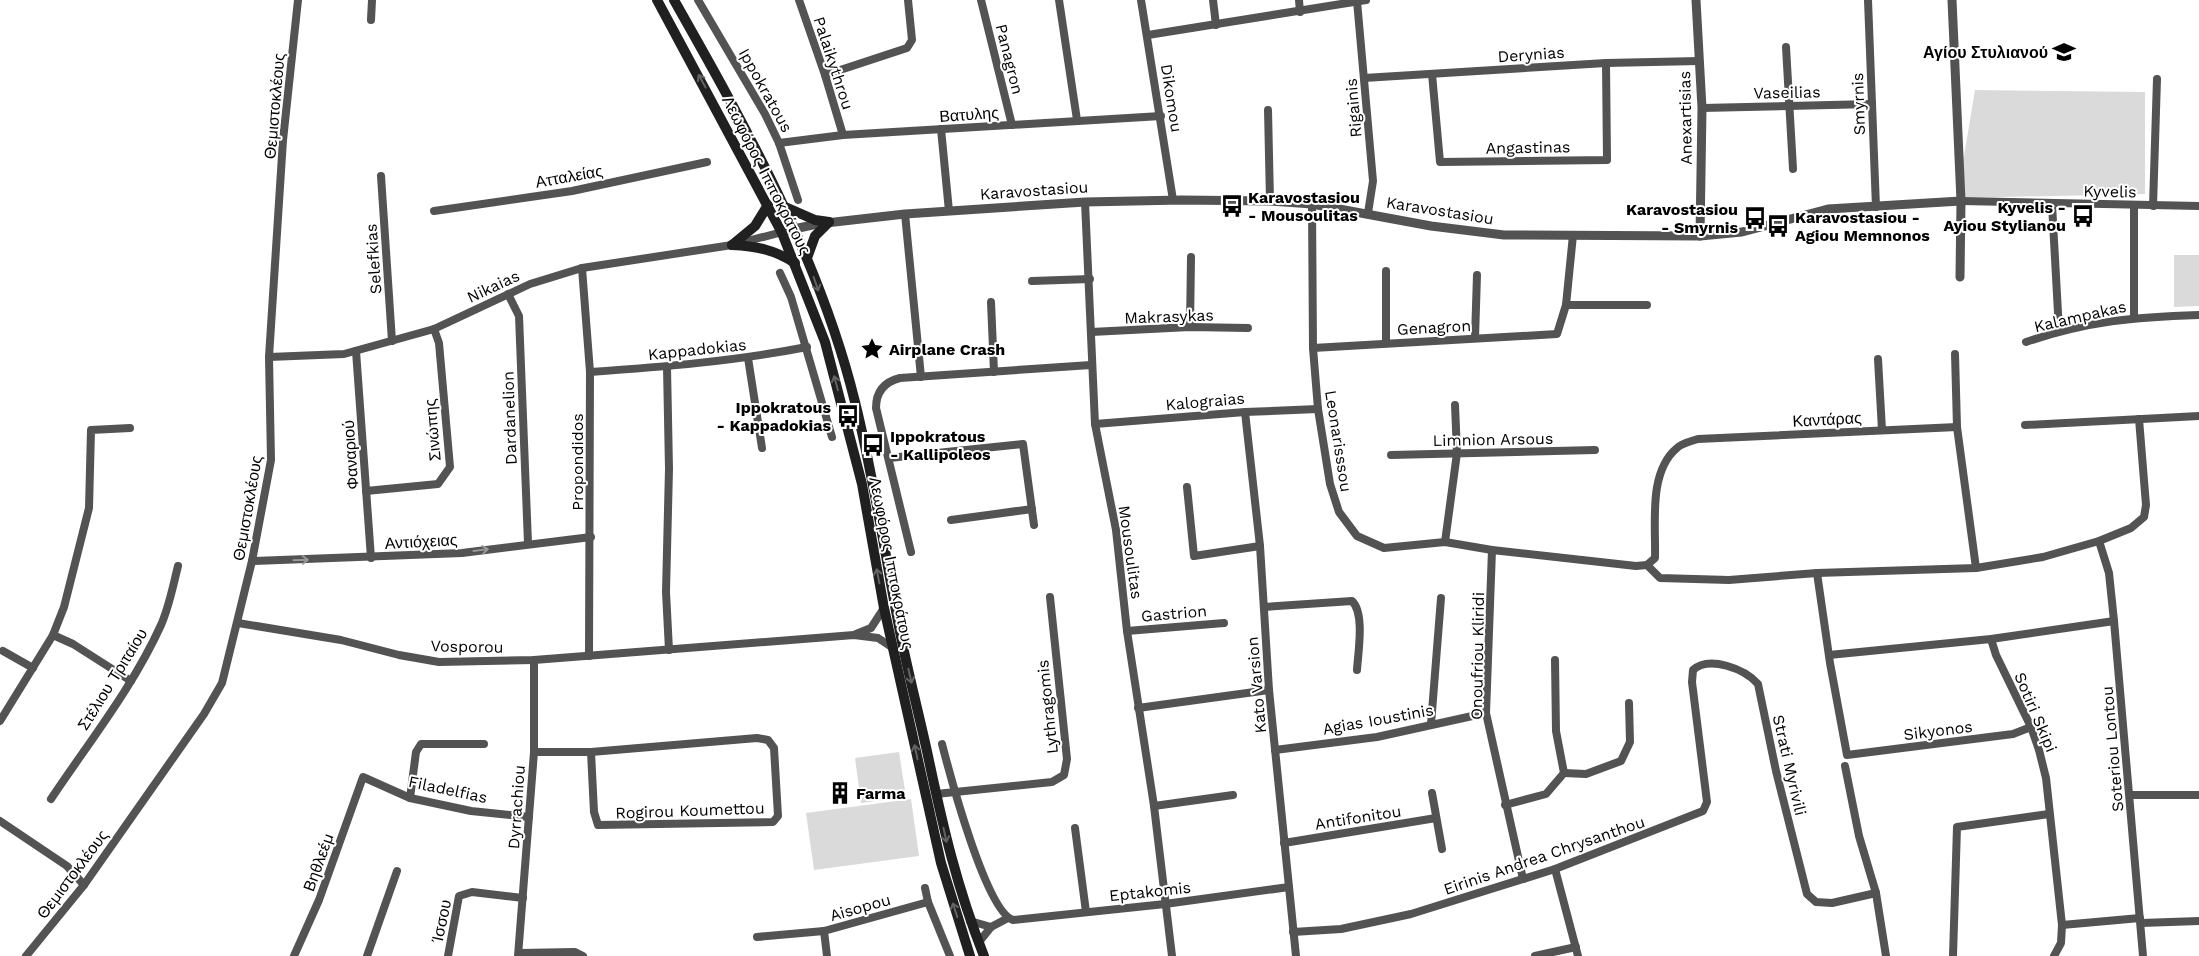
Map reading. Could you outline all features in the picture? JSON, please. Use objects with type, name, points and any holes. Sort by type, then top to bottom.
[{"type":"main road","name":"Λεωφόρος Ιπποκράτους","points":[[657,0],[782,232],[825,342],[862,484],[884,608],[941,863],[970,956]]},
{"type":"main road","name":"Λεωφόρος Ιπποκράτους","points":[[674,0],[796,234]]},
{"type":"main road","points":[[732,245],[755,226],[766,211],[768,204]]},
{"type":"main road","points":[[783,206],[815,220],[829,222]]},
{"type":"main road","points":[[807,258],[816,236],[829,222]]},
{"type":"main road","points":[[796,234],[807,258]]},
{"type":"main road","points":[[732,245],[751,246],[773,251],[796,264]]},
{"type":"main road","name":"Λεωφόρος Ιπποκράτους","points":[[807,258],[836,339],[854,399],[868,460],[900,632],[951,862],[984,956]]},
{"type":"street","name":"Θεμιστοκλέους","points":[[26,956],[84,885],[204,714],[222,683],[252,561],[271,460],[269,357],[283,140],[298,0]]},
{"type":"street","points":[[371,20],[372,0]]},
{"type":"street","name":"Ippokratous","points":[[698,0],[779,143],[798,200]]},
{"type":"street","name":"Palaikythrou","points":[[799,0],[843,135]]},
{"type":"street","points":[[825,75],[907,48],[912,40],[908,0]]},
{"type":"street","name":"Panagron","points":[[981,0],[1012,125]]},
{"type":"street","points":[[1059,0],[1077,120]]},
{"type":"street","name":"Dikomou","points":[[1141,0],[1161,116],[1172,200]]},
{"type":"street","points":[[1213,0],[1216,25]]},
{"type":"street","points":[[1299,0],[1300,12]]},
{"type":"street","points":[[1148,35],[1366,0]]},
{"type":"street","name":"Anexartisias","points":[[1696,0],[1702,108],[1700,236]]},
{"type":"street","name":"Smyrnis","points":[[1868,0],[1876,207]]},
{"type":"street","points":[[1952,0],[1961,201],[1960,277]]},
{"type":"street","name":"Rigainis","points":[[1357,2],[1373,181],[1368,213]]},
{"type":"street","points":[[1786,46],[1793,169]]},
{"type":"street","name":"Derynias","points":[[1364,78],[1606,63],[1700,61]]},
{"type":"street","name":"Angastinas","points":[[1432,74],[1440,162],[1607,160],[1606,63]]},
{"type":"street","points":[[2154,206],[2157,79]]},
{"type":"street","name":"Vaseilias","points":[[1702,108],[1872,104]]},
{"type":"street","points":[[1268,110],[1270,201]]},
{"type":"street","name":"Βατυλης","points":[[779,143],[843,135],[1161,116]]},
{"type":"street","points":[[941,129],[949,211]]},
{"type":"street","name":"Ατταλείας","points":[[434,211],[572,191],[707,162]]},
{"type":"street","name":"Selefkias","points":[[381,176],[392,341]]},
{"type":"street","name":"Karavostasiou","points":[[796,234],[829,222],[905,214],[1085,202],[1172,200],[1270,201],[1312,204],[1431,226],[1504,235],[1700,236],[1742,232],[1828,209],[1961,201]]},
{"type":"street","name":"Kyvelis","points":[[1961,201],[2199,206]]},
{"type":"street","name":"Mousoulitas","points":[[1085,202],[1095,424],[1116,530],[1127,631],[1154,806],[1172,956]]},
{"type":"street","name":"Leonarisssou","points":[[1312,204],[1313,348],[1318,409],[1330,484],[1339,512],[1357,536],[1384,548],[1445,542],[1492,550],[1636,566],[1648,565]]},
{"type":"street","points":[[2052,204],[2059,331]]},
{"type":"street","points":[[2134,206],[2134,317]]},
{"type":"street","points":[[905,214],[921,377]]},
{"type":"street","name":"Nikaias","points":[[269,357],[344,354],[392,341],[434,329],[530,284],[582,268],[732,245],[782,232],[796,234]]},
{"type":"street","points":[[1573,235],[1566,305],[1647,305]]},
{"type":"street","points":[[1190,258],[1190,327]]},
{"type":"street","name":"Propondidos","points":[[582,268],[590,372],[591,536],[589,656]]},
{"type":"street","points":[[1386,271],[1386,343]]},
{"type":"street","points":[[780,273],[791,296],[832,437]]},
{"type":"street","points":[[1475,338],[1476,275]]},
{"type":"street","points":[[1032,282],[1090,280]]},
{"type":"street","name":"Dardanelion","points":[[508,294],[518,316],[528,544]]},
{"type":"street","points":[[991,302],[994,372]]},
{"type":"street","name":"Genagron","points":[[1313,348],[1557,334],[1566,305]]},
{"type":"street","name":"Kalampakas","points":[[2026,342],[2059,331],[2134,317],[2199,315]]},
{"type":"street","name":"Makrasykas","points":[[1091,332],[1190,327],[1248,328]]},
{"type":"street","name":"Σινώπης","points":[[366,491],[438,484],[450,467],[439,343],[434,329]]},
{"type":"street","name":"Kappadokias","points":[[590,372],[667,367],[748,358],[807,347]]},
{"type":"street","name":"Φαναριού","points":[[356,351],[371,558]]},
{"type":"street","points":[[1955,354],[1957,427],[1976,568]]},
{"type":"street","points":[[748,358],[762,448]]},
{"type":"street","points":[[1878,359],[1882,430]]},
{"type":"street","points":[[911,552],[876,408],[878,393],[893,380],[1091,365]]},
{"type":"street","points":[[667,367],[669,470],[666,592],[669,650]]},
{"type":"street","points":[[1445,542],[1457,453],[1455,405]]},
{"type":"street","name":"Kalograias","points":[[1095,424],[1245,412],[1318,409]]},
{"type":"street","name":"Kato Varsion","points":[[1245,412],[1260,546],[1269,690],[1296,956]]},
{"type":"street","points":[[2025,425],[2199,416]]},
{"type":"street","points":[[1648,565],[1660,578],[1729,580],[1817,572],[1976,568],[2043,557],[2099,541],[2131,528],[2144,517],[2146,505],[2139,419]]},
{"type":"street","name":"Καντάρας","points":[[1648,565],[1655,558],[1656,489],[1664,464],[1678,447],[1698,439],[1957,427]]},
{"type":"street","points":[[0,721],[53,635],[64,607],[89,508],[90,430],[130,428]]},
{"type":"street","points":[[889,458],[1023,444],[1034,525]]},
{"type":"street","name":"Limnion Arsous","points":[[1392,455],[1595,450]]},
{"type":"street","points":[[1187,487],[1194,556],[1260,546]]},
{"type":"street","points":[[951,520],[1032,509]]},
{"type":"street","name":"Αντιόχειας","points":[[252,561],[371,558],[462,553],[591,536]]},
{"type":"street","name":"Soteriou Lontou","points":[[2099,541],[2109,572],[2143,956]]},
{"type":"street","name":"Onoufriou Kliridi","points":[[1492,550],[1486,713],[1523,879]]},
{"type":"street","name":"Στέλιου Τριταίου","points":[[51,798],[131,681],[162,622],[178,566]]},
{"type":"street","points":[[1817,572],[1829,654],[1991,639],[2114,621]]},
{"type":"street","name":"Lythragomis","points":[[936,794],[1052,782],[1064,775],[1067,759],[1050,597]]},
{"type":"street","points":[[1431,724],[1441,598]]},
{"type":"street","points":[[1264,607],[1352,602],[1356,605],[1360,616],[1357,670]]},
{"type":"street","points":[[854,634],[871,628],[884,608]]},
{"type":"street","name":"Vosporou","points":[[238,623],[341,640],[399,655],[439,662],[534,660],[854,634]]},
{"type":"street","name":"Gastrion","points":[[1127,631],[1224,623]]},
{"type":"street","points":[[854,634],[878,638],[893,648]]},
{"type":"street","points":[[53,635],[73,644],[131,681]]},
{"type":"street","name":"Sotiri Skipi","points":[[1991,639],[1996,655],[2030,727],[2046,778],[2062,925]]},
{"type":"street","points":[[3,651],[33,668]]},
{"type":"street","name":"Sikyonos","points":[[1829,654],[1847,755],[2013,734],[2030,727]]},
{"type":"street","name":"Dyrrachiou","points":[[518,954],[534,752],[534,660]]},
{"type":"street","points":[[1555,660],[1556,731],[1564,773]]},
{"type":"street","name":"Strati Myrivili","points":[[1697,713],[1692,682],[1693,670],[1698,665],[1728,666],[1751,675],[1758,684],[1776,771],[1807,894],[1816,902],[1832,903],[1876,894]]},
{"type":"street","points":[[1138,708],[1269,690]]},
{"type":"street","points":[[1564,773],[1586,774],[1621,761],[1630,742],[1629,703]]},
{"type":"street","name":"Agias Ioustinis","points":[[1275,750],[1376,737],[1486,713]]},
{"type":"street","name":"Eirinis Andrea Chrysanthou","points":[[1294,932],[1341,929],[1411,914],[1555,868],[1703,811],[1707,802],[1697,713]]},
{"type":"street","name":"Rogirou Koumettou","points":[[534,752],[591,752],[757,738],[768,740],[774,748],[778,816],[773,822],[598,825],[594,812],[591,752]]},
{"type":"street","points":[[410,798],[416,752],[421,744],[484,744]]},
{"type":"street","points":[[942,744],[955,793],[983,873],[998,906],[1010,919],[991,927],[979,942]]},
{"type":"street","points":[[1845,766],[1860,836],[1876,894],[1886,956]]},
{"type":"street","points":[[1505,805],[1546,794],[1564,773]]},
{"type":"street","name":"Filadelfias","points":[[363,776],[410,798],[471,811],[529,817]]},
{"type":"street","name":"Βηθλεέμ","points":[[294,956],[319,900],[363,776]]},
{"type":"street","points":[[1432,793],[1442,849]]},
{"type":"street","points":[[1154,806],[1233,795]]},
{"type":"street","points":[[2130,795],[2199,795]]},
{"type":"street","points":[[1953,956],[1957,827],[2049,814]]},
{"type":"street","name":"Antifonitou","points":[[1284,843],[1436,818]]},
{"type":"street","points":[[1,823],[66,866],[84,885]]},
{"type":"street","points":[[1075,828],[1086,912]]},
{"type":"street","points":[[1555,868],[1578,956]]},
{"type":"street","points":[[367,956],[397,871]]},
{"type":"street","name":"Eptakomis","points":[[1010,919],[1165,904],[1289,887]]},
{"type":"street","points":[[925,888],[928,902],[950,956]]},
{"type":"street","name":"Ίσσου","points":[[448,956],[459,896],[472,892],[523,898]]},
{"type":"street","name":"Aisopou","points":[[827,956],[824,931],[928,902]]},
{"type":"street","points":[[970,920],[991,927]]},
{"type":"street","points":[[2054,956],[2061,943],[2062,925],[2140,920],[2199,921]]},
{"type":"street","points":[[757,937],[824,931]]},
{"type":"street","points":[[1535,956],[1576,947]]},
{"type":"street","points":[[518,954],[575,952],[583,956]]},
{"type":"shaded area","points":[[1975,90],[2145,92],[2145,194],[1957,198]]},
{"type":"shaded area","points":[[2174,255],[2199,255],[2199,306],[2174,307]]},
{"type":"shaded area","points":[[899,752],[906,797],[861,803],[855,758]]},
{"type":"shaded area","points":[[911,799],[919,856],[814,870],[806,813]]},
{"type":"place","name":"Αγίου Στυλιανού","points":[[2064,52]]},
{"type":"place","name":"Karavostasiou - Mousoulitas","points":[[1232,206]]},
{"type":"place","name":"Kyvelis - Ayiou Stylianou","points":[[2083,216]]},
{"type":"place","name":"Karavostasiou - Smyrnis","points":[[1755,218]]},
{"type":"place","name":"Karavostasiou - Agiou Memnonos","points":[[1778,226]]},
{"type":"place","name":"Airplane Crash","points":[[872,349]]},
{"type":"place","name":"Ippokratous - Kappadokias","points":[[848,416]]},
{"type":"place","name":"Ippokratous - Kallipoleos","points":[[873,445]]},
{"type":"place","name":"Farma","points":[[840,793]]}]
